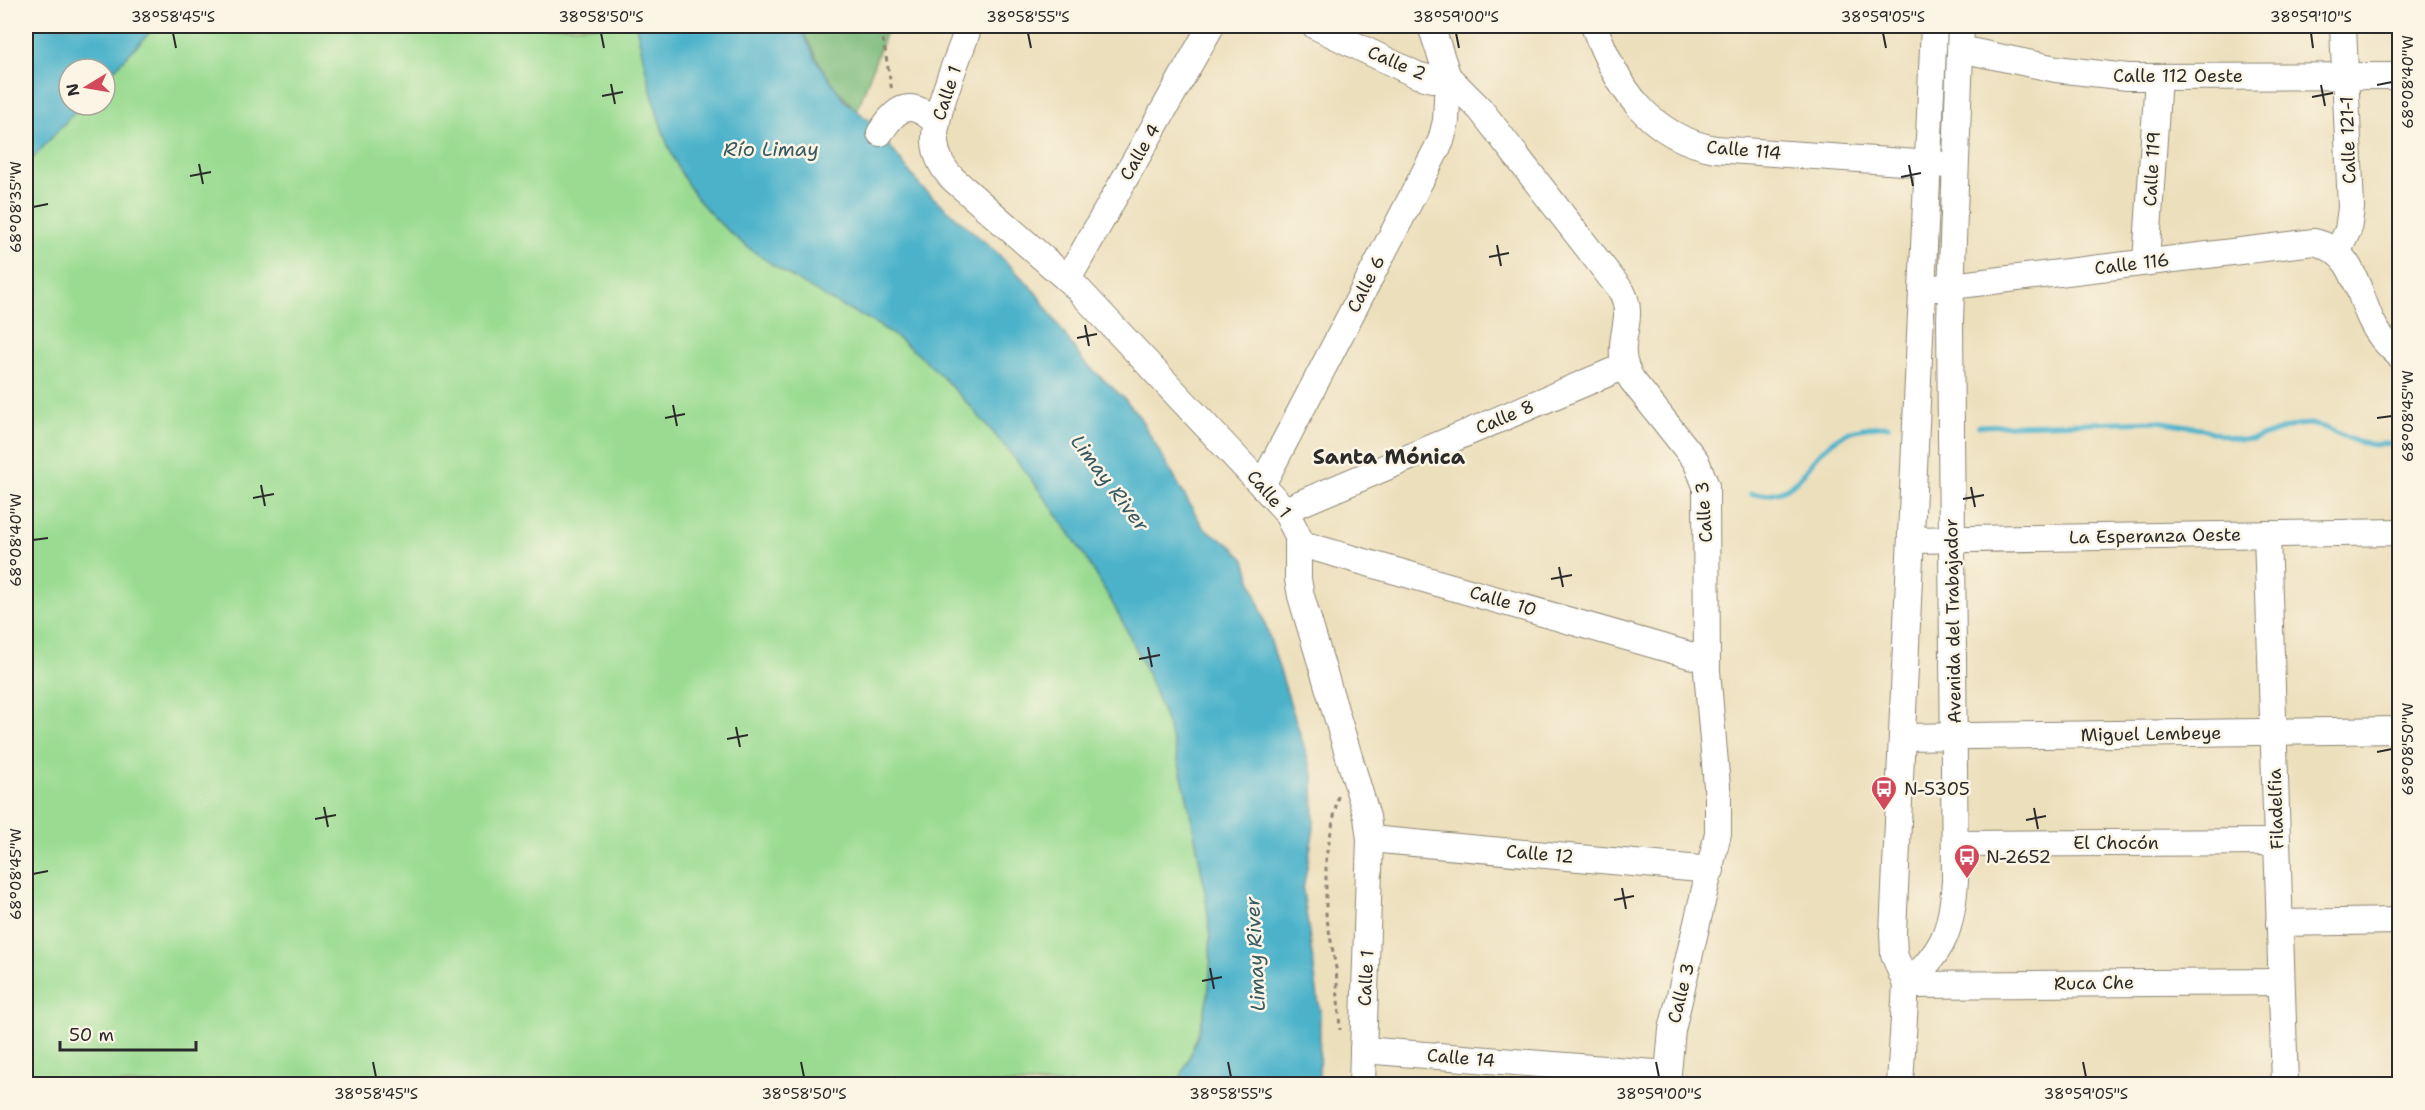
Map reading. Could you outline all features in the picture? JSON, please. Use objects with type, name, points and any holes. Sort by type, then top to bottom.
[{"type":"street","name":"Calle 1","points":[[969,26],[937,123],[936,149],[947,173],[1068,279],[1262,485],[1293,521],[1298,543],[1298,579],[1301,596],[1367,817],[1370,839],[1362,1084]]},
{"type":"street","name":"Calle 4","points":[[1068,279],[1211,26]]},
{"type":"street","name":"Calle 2","points":[[1315,26],[1417,75],[1432,79],[1449,77]]},
{"type":"street","name":"Calle 3","points":[[1431,26],[1449,77],[1480,109],[1622,292],[1628,311],[1621,344],[1625,366],[1632,380],[1696,461],[1704,478],[1707,660],[1719,809],[1717,844],[1672,1030],[1667,1079]]},
{"type":"street","name":"Calle 114","points":[[1594,26],[1610,65],[1631,99],[1658,126],[1686,141],[1715,149],[1955,166]]},
{"type":"street","points":[[1900,1084],[1906,985],[1896,960],[1893,940],[1934,26]]},
{"type":"street","name":"Calle 121-1","points":[[2338,252],[2348,230],[2351,208],[2343,26]]},
{"type":"street","name":"Calle 112 Oeste","points":[[1960,37],[2080,73],[2158,77],[2400,76]]},
{"type":"street","name":"Avenida del Trabajador","points":[[1906,985],[1930,963],[1947,933],[1954,897],[1956,844],[1951,286],[1960,37]]},
{"type":"street","name":"Calle 6","points":[[1262,485],[1441,141],[1446,121],[1449,77]]},
{"type":"street","name":"Calle 119","points":[[2146,262],[2158,77]]},
{"type":"street","points":[[880,133],[896,112],[915,108],[937,123]]},
{"type":"street","name":"Calle 116","points":[[1923,290],[2301,243],[2327,245],[2338,252]]},
{"type":"street","points":[[2338,252],[2354,274],[2378,334],[2400,356]]},
{"type":"street","name":"Calle 8","points":[[1285,510],[1625,366]]},
{"type":"street","name":"La Esperanza Oeste","points":[[1911,540],[2400,532]]},
{"type":"street","name":"Filadelfia","points":[[2267,534],[2285,1084]]},
{"type":"street","name":"Calle 10","points":[[1298,543],[1707,660]]},
{"type":"street","name":"Miguel Lembeye","points":[[1902,737],[2400,730]]},
{"type":"street","name":"Calle 12","points":[[1370,839],[1711,870]]},
{"type":"street","name":"El Chocón","points":[[1956,844],[2277,842]]},
{"type":"street","points":[[2279,923],[2400,921]]},
{"type":"street","name":"Ruca Che","points":[[1906,985],[2281,981]]},
{"type":"street","name":"Calle 14","points":[[1363,1050],[1667,1079]]},
{"type":"path","points":[[871,26],[883,39],[896,112]]},
{"type":"path","points":[[1339,793],[1326,857],[1326,914],[1339,993],[1340,1039]]},
{"type":"green space","points":[[156,26],[636,26],[652,96],[667,142],[676,164],[702,204],[731,234],[765,260],[818,293],[881,326],[941,376],[983,420],[1044,497],[1073,537],[1123,622],[1144,666],[1173,744],[1190,812],[1208,917],[1210,970],[1207,1000],[1197,1037],[1178,1084],[26,1084],[26,166],[70,117],[117,117],[117,67]]},
{"type":"green space","points":[[800,26],[888,26],[857,111],[830,82]]},
{"type":"water","points":[[26,26],[156,26],[117,67],[117,57],[57,57],[57,117],[70,117],[26,166]]},
{"type":"water","name":"Río Limay","points":[[636,26],[800,26],[816,59],[844,100],[873,124],[920,186],[995,251],[1034,290],[1083,361],[1124,398],[1139,416],[1203,527],[1233,547],[1245,560],[1313,775],[1314,828],[1303,890],[1320,1012],[1319,1084],[1178,1084],[1197,1037],[1207,1000],[1210,970],[1208,917],[1190,812],[1173,744],[1144,666],[1123,622],[1099,579],[1044,497],[983,420],[941,376],[881,326],[818,293],[765,260],[731,234],[702,204],[676,164],[667,142],[652,96]]},
{"type":"waterway","points":[[1978,426],[2157,421],[2195,427],[2239,440],[2254,439],[2296,425],[2310,424],[2358,442],[2374,445],[2400,442]]},
{"type":"waterway","points":[[1751,494],[1768,494],[1791,486],[1821,452],[1832,442],[1851,431],[1888,426]]},
{"type":"place","name":"N-5305","points":[[1884,812]]},
{"type":"place","name":"N-2652","points":[[1967,880]]},
{"type":"district","name":"Santa Mónica","points":[[1389,457]]},
{"type":"water label","name":"Limay River","points":[[1110,483]]},
{"type":"water label","name":"Limay River","points":[[1255,954]]}]
